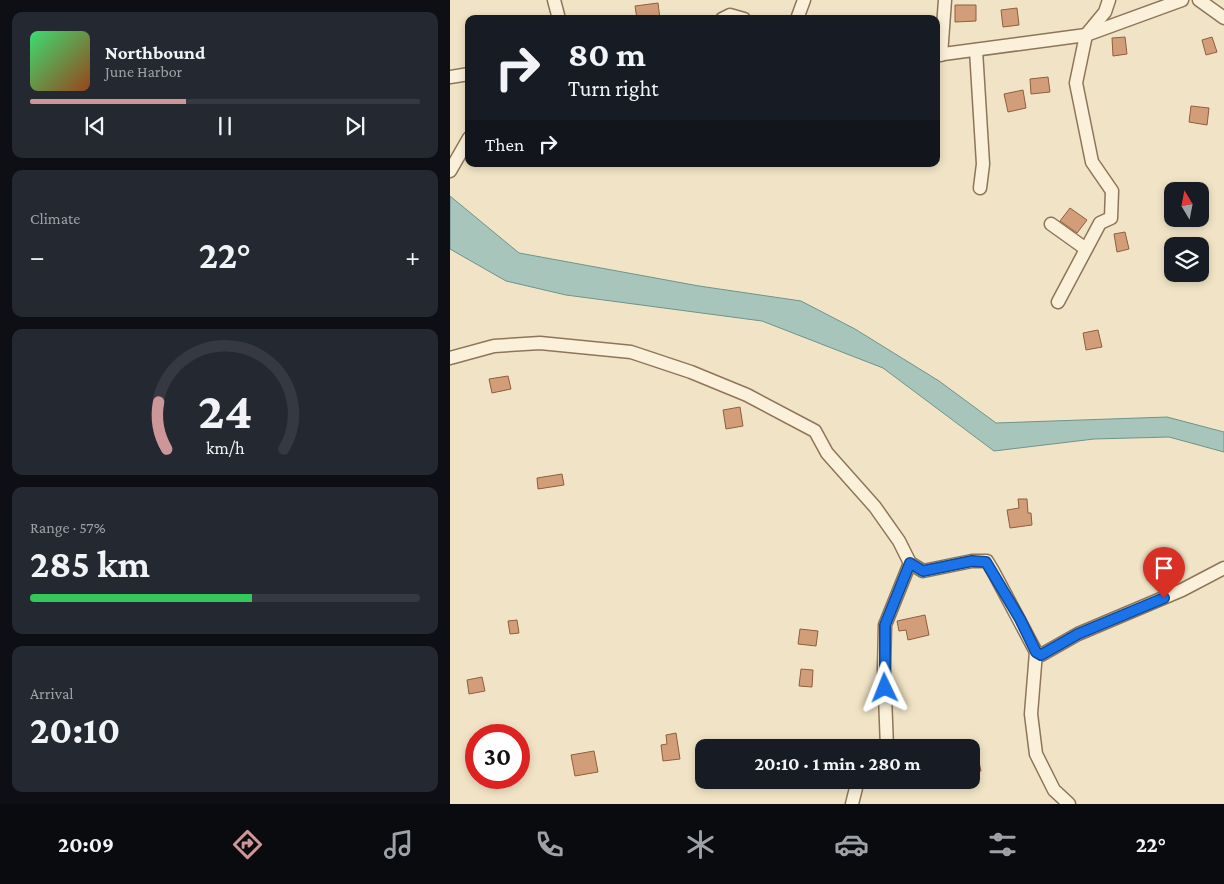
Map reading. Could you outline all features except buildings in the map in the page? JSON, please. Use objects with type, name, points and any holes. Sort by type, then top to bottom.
[{"type":"street","points":[[554,0],[558,15]]},
{"type":"street","points":[[798,15],[804,0]]},
{"type":"street","points":[[940,39],[945,0]]},
{"type":"street","points":[[1058,302],[1100,223],[1111,218],[1112,191],[1092,162],[1076,83],[1086,35],[1105,12],[1109,0]]},
{"type":"street","points":[[940,55],[1086,35],[1182,0]]},
{"type":"street","points":[[1199,0],[1223,15]]},
{"type":"street","points":[[976,50],[983,164],[980,188]]},
{"type":"street","points":[[450,77],[465,75]]},
{"type":"street","points":[[450,171],[465,145]]},
{"type":"street","points":[[1051,224],[1086,249]]},
{"type":"street","points":[[450,358],[494,346],[540,343],[631,352],[691,372],[747,395],[815,432],[827,453],[875,507],[910,563],[923,571],[972,561],[986,562],[1020,619],[1036,652],[1031,714],[1036,754],[1054,790],[1069,804]]},
{"type":"street","points":[[887,739],[884,669],[885,625],[910,563]]},
{"type":"street","points":[[1036,652],[1041,655],[1048,652],[1078,634],[1182,590],[1224,568]]},
{"type":"street","points":[[852,804],[856,789]]},
{"type":"water","points":[[450,196],[519,253],[699,286],[801,301],[855,329],[939,381],[996,423],[1167,417],[1224,432],[1224,452],[1169,437],[1094,439],[994,451],[883,368],[762,321],[566,295],[506,281],[450,249]]},
{"type":"route","points":[[885,688],[885,625],[910,563],[923,571],[972,561],[986,562],[1020,619],[1036,652],[1041,655],[1078,634],[1164,598]]}]
